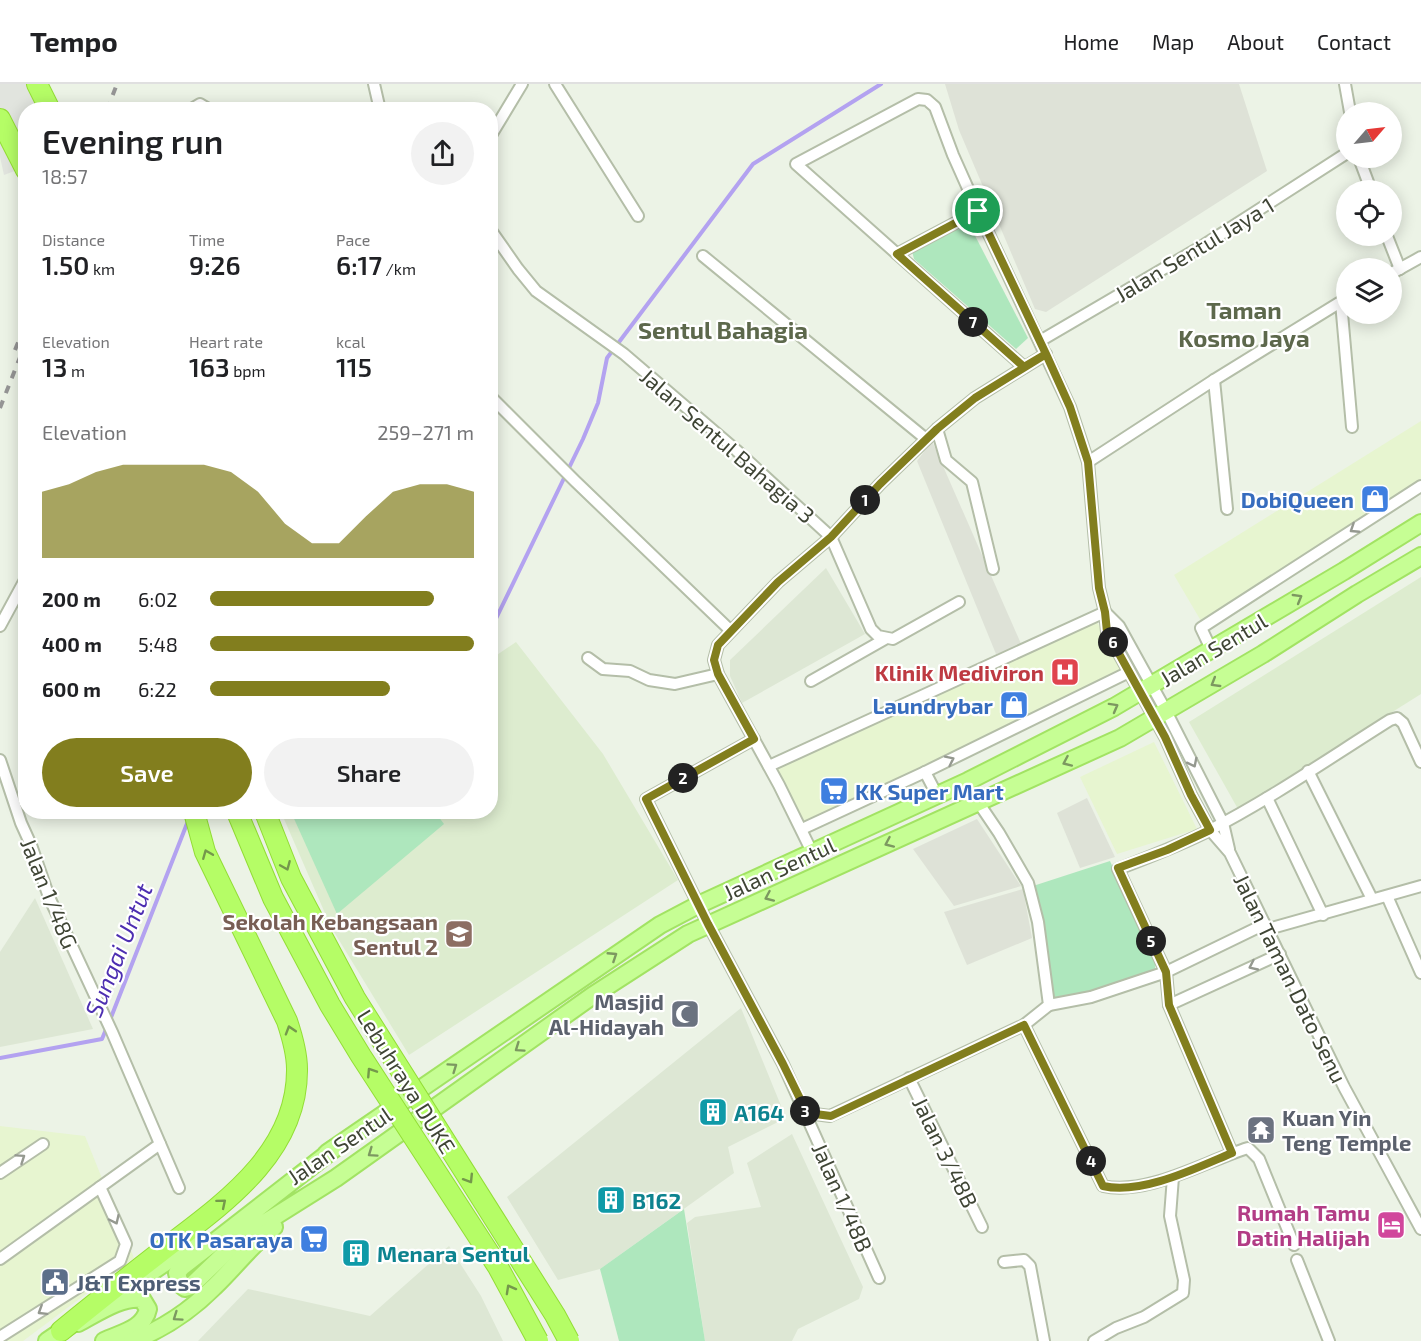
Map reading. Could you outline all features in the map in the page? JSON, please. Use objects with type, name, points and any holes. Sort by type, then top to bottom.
[{"type":"highway","points":[[37,84],[46,102]]},
{"type":"highway","points":[[0,119],[18,154]]},
{"type":"highway","points":[[54,1336],[191,1229],[247,1182],[275,1146],[285,1125],[296,1088],[297,1067],[293,1039],[287,1021],[205,852],[196,819]]},
{"type":"highway","name":"Lebuhraya DUKE","points":[[240,819],[273,898],[330,1005],[498,1267],[538,1341]]},
{"type":"highway","name":"Lebuhraya DUKE","points":[[268,819],[291,878],[355,998],[555,1315],[569,1341]]},
{"type":"main road","name":"Jalan Sentul","points":[[54,1336],[335,1148],[660,925],[698,905],[937,795],[1114,707],[1344,572],[1421,523]]},
{"type":"main road","name":"Jalan Sentul","points":[[132,1341],[155,1332],[201,1300],[246,1251],[351,1167],[592,996],[688,934],[1120,738],[1263,654],[1421,556]]},
{"type":"main road","points":[[335,1148],[182,1267],[177,1273],[180,1284],[185,1288],[191,1286],[242,1237],[336,1178]]},
{"type":"main road","points":[[54,1336],[123,1301],[142,1299],[148,1309],[141,1324],[104,1341]]},
{"type":"street","points":[[374,84],[378,102]]},
{"type":"street","points":[[498,123],[522,84]]},
{"type":"street","points":[[555,84],[638,216]]},
{"type":"street","points":[[1346,84],[1349,102]]},
{"type":"street","points":[[1024,367],[796,164],[918,99],[927,100],[935,107],[978,211],[1070,407],[1088,462],[1099,588],[1107,632],[1129,672],[1145,689]]},
{"type":"street","name":"Jalan Sentul Jaya 1","points":[[1040,341],[1204,245],[1336,160]]},
{"type":"street","points":[[897,254],[978,211]]},
{"type":"street","name":"Jalan Sentul Bahagia 3","points":[[498,240],[536,291],[622,353],[736,450],[831,537]]},
{"type":"street","points":[[703,256],[926,439]]},
{"type":"street","points":[[1402,268],[1421,257]]},
{"type":"street","points":[[1088,462],[1214,380],[1336,305]]},
{"type":"street","points":[[1346,324],[1352,427]]},
{"type":"street","points":[[812,852],[769,766],[718,674],[714,660],[718,645],[730,630],[799,563],[831,537],[937,429],[975,398],[1046,354]]},
{"type":"street","points":[[1214,380],[1227,509]]},
{"type":"street","points":[[498,404],[730,630]]},
{"type":"street","points":[[937,429],[946,460],[972,482],[993,568]]},
{"type":"street","points":[[1211,649],[1201,628],[1421,486]]},
{"type":"street","points":[[831,537],[871,629],[878,636],[893,639],[959,603]]},
{"type":"street","points":[[0,626],[18,593]]},
{"type":"street","points":[[1105,612],[1119,626],[1145,689],[1160,715]]},
{"type":"street","points":[[769,766],[1105,612]]},
{"type":"street","points":[[811,681],[885,639]]},
{"type":"street","points":[[588,658],[603,669],[630,671],[649,680],[675,684],[718,674]]},
{"type":"street","points":[[802,829],[925,772],[1129,672]]},
{"type":"street","name":"Jalan Taman Dato Senu","points":[[1160,715],[1223,823],[1230,853],[1344,1087],[1421,1229]]},
{"type":"street","name":"Jalan Taman Dato Senu","points":[[1160,715],[1210,830],[1230,853]]},
{"type":"street","points":[[1232,1153],[1169,1005],[1166,972],[1118,868],[1167,850],[1223,823],[1267,798],[1390,720],[1397,718],[1403,723],[1421,762]]},
{"type":"street","name":"Jalan 1/48B","points":[[754,739],[646,799],[698,905],[807,1113],[879,1278]]},
{"type":"street","name":"Jalan 1/48G","points":[[0,760],[18,814]]},
{"type":"street","points":[[1308,771],[1372,899]]},
{"type":"street","points":[[925,772],[937,795]]},
{"type":"street","points":[[1267,798],[1323,915]]},
{"type":"street","points":[[978,802],[1028,883],[1038,922],[1049,1005]]},
{"type":"street","name":"Jalan 1/48G","points":[[20,819],[49,897],[112,1032],[179,1188]]},
{"type":"street","points":[[807,1113],[831,1116],[1024,1025],[1049,1005],[1091,997],[1166,972],[1267,926],[1323,915],[1421,886]]},
{"type":"street","points":[[1387,896],[1421,973]]},
{"type":"street","points":[[1169,1005],[1280,954]]},
{"type":"street","points":[[1024,1025],[1103,1186],[1118,1190],[1173,1177],[1248,1148],[1259,1159],[1293,1245]]},
{"type":"street","name":"Jalan 3/48B","points":[[909,1078],[982,1227]]},
{"type":"street","points":[[0,1173],[43,1144]]},
{"type":"street","points":[[0,1259],[160,1144]]},
{"type":"street","points":[[1094,1341],[1116,1328],[1144,1317],[1183,1293],[1184,1280],[1170,1216],[1173,1177]]},
{"type":"street","points":[[0,1337],[120,1261],[126,1244],[100,1187]]},
{"type":"street","points":[[1004,1262],[1024,1260],[1030,1266],[1044,1341]]},
{"type":"street","points":[[1297,1260],[1329,1341]]},
{"type":"shaded area","points":[[0,84],[36,84],[46,102],[18,102],[18,170],[4,175],[0,157]]},
{"type":"shaded area","points":[[945,84],[1239,84],[1267,171],[1046,312],[1035,309],[959,130]]},
{"type":"shaded area","points":[[970,226],[1028,338],[1016,349],[914,259],[912,251],[950,232]]},
{"type":"shaded area","points":[[1421,421],[1421,480],[1201,621],[1174,575]]},
{"type":"shaded area","points":[[932,441],[1022,646],[996,654],[917,461]]},
{"type":"shaded area","points":[[826,568],[865,634],[742,703],[730,676],[730,660]]},
{"type":"shaded area","points":[[1421,577],[1421,694],[1238,809],[1189,722]]},
{"type":"shaded area","points":[[1096,620],[1122,670],[804,823],[776,769]]},
{"type":"shaded area","points":[[516,642],[603,754],[678,880],[409,1055],[331,927],[284,819],[498,819],[498,654]]},
{"type":"shaded area","points":[[1154,742],[1197,829],[1117,854],[1080,777]]},
{"type":"shaded area","points":[[1087,798],[1115,857],[1080,868],[1057,813]]},
{"type":"shaded area","points":[[294,819],[440,819],[444,824],[337,914]]},
{"type":"shaded area","points":[[977,819],[1021,886],[954,906],[913,849]]},
{"type":"shaded area","points":[[1110,861],[1156,963],[1154,973],[1055,1001],[1033,886]]},
{"type":"shaded area","points":[[1023,889],[1032,938],[967,965],[944,912]]},
{"type":"shaded area","points":[[35,898],[93,1029],[0,1047],[0,952]]},
{"type":"shaded area","points":[[741,1008],[786,1118],[728,1147],[734,1173],[600,1269],[558,1280],[507,1197]]},
{"type":"shaded area","points":[[0,1126],[85,1136],[134,1258],[23,1341],[0,1341]]},
{"type":"shaded area","points":[[792,1134],[863,1287],[859,1299],[798,1329],[792,1341],[705,1341],[687,1223],[695,1217],[761,1207],[747,1163]]},
{"type":"shaded area","points":[[684,1209],[705,1341],[619,1341],[600,1269]]},
{"type":"shaded area","points":[[449,1246],[481,1296],[503,1341],[198,1341],[248,1289],[370,1316]]},
{"type":"waterway","points":[[498,614],[583,439],[598,403],[607,358],[753,164],[881,84]]},
{"type":"waterway","name":"Sungai Untut","points":[[110,1020],[188,821]]},
{"type":"waterway","name":"Sungai Untut","points":[[0,1058],[102,1039],[107,1027]]},
{"type":"railway","points":[[110,102],[117,84]]},
{"type":"railway","points":[[15,350],[18,343]]},
{"type":"railway","points":[[0,408],[18,362]]},
{"type":"place","name":"DobiQueen","points":[[1375,499]]},
{"type":"place","name":"Klinik Mediviron","points":[[1065,672]]},
{"type":"place","name":"Laundrybar","points":[[1014,705]]},
{"type":"place","name":"KK Super Mart","points":[[834,791]]},
{"type":"place","name":"Sekolah Kebangsaan Sentul 2","points":[[459,934]]},
{"type":"place","name":"Masjid Al-Hidayah","points":[[685,1014]]},
{"type":"place","name":"A164","points":[[713,1112]]},
{"type":"place","name":"Kuan Yin Teng Temple","points":[[1261,1130]]},
{"type":"place","name":"B162","points":[[611,1200]]},
{"type":"place","name":"Rumah Tamu Datin Halijah","points":[[1391,1225]]},
{"type":"place","name":"OTK Pasaraya","points":[[314,1239]]},
{"type":"place","name":"Menara Sentul","points":[[356,1253]]},
{"type":"place","name":"J&T Express","points":[[55,1282]]},
{"type":"district","name":"Taman Kosmo Jaya","points":[[1244,323]]},
{"type":"district","name":"Sentul Bahagia","points":[[723,329]]},
{"type":"route","points":[[978,211],[897,254],[1024,367],[1046,354],[1070,407],[1088,462],[1099,588],[1107,632],[1165,737],[1191,795],[1210,830],[1167,850],[1118,868],[1166,972],[1169,1005],[1232,1153],[1173,1177],[1118,1190],[1103,1186],[1024,1025],[831,1116],[807,1113],[708,924],[646,799],[754,739],[718,674],[714,660],[718,645],[730,630],[778,582],[831,537],[880,484],[937,429],[975,398],[1046,354],[978,211]]}]
